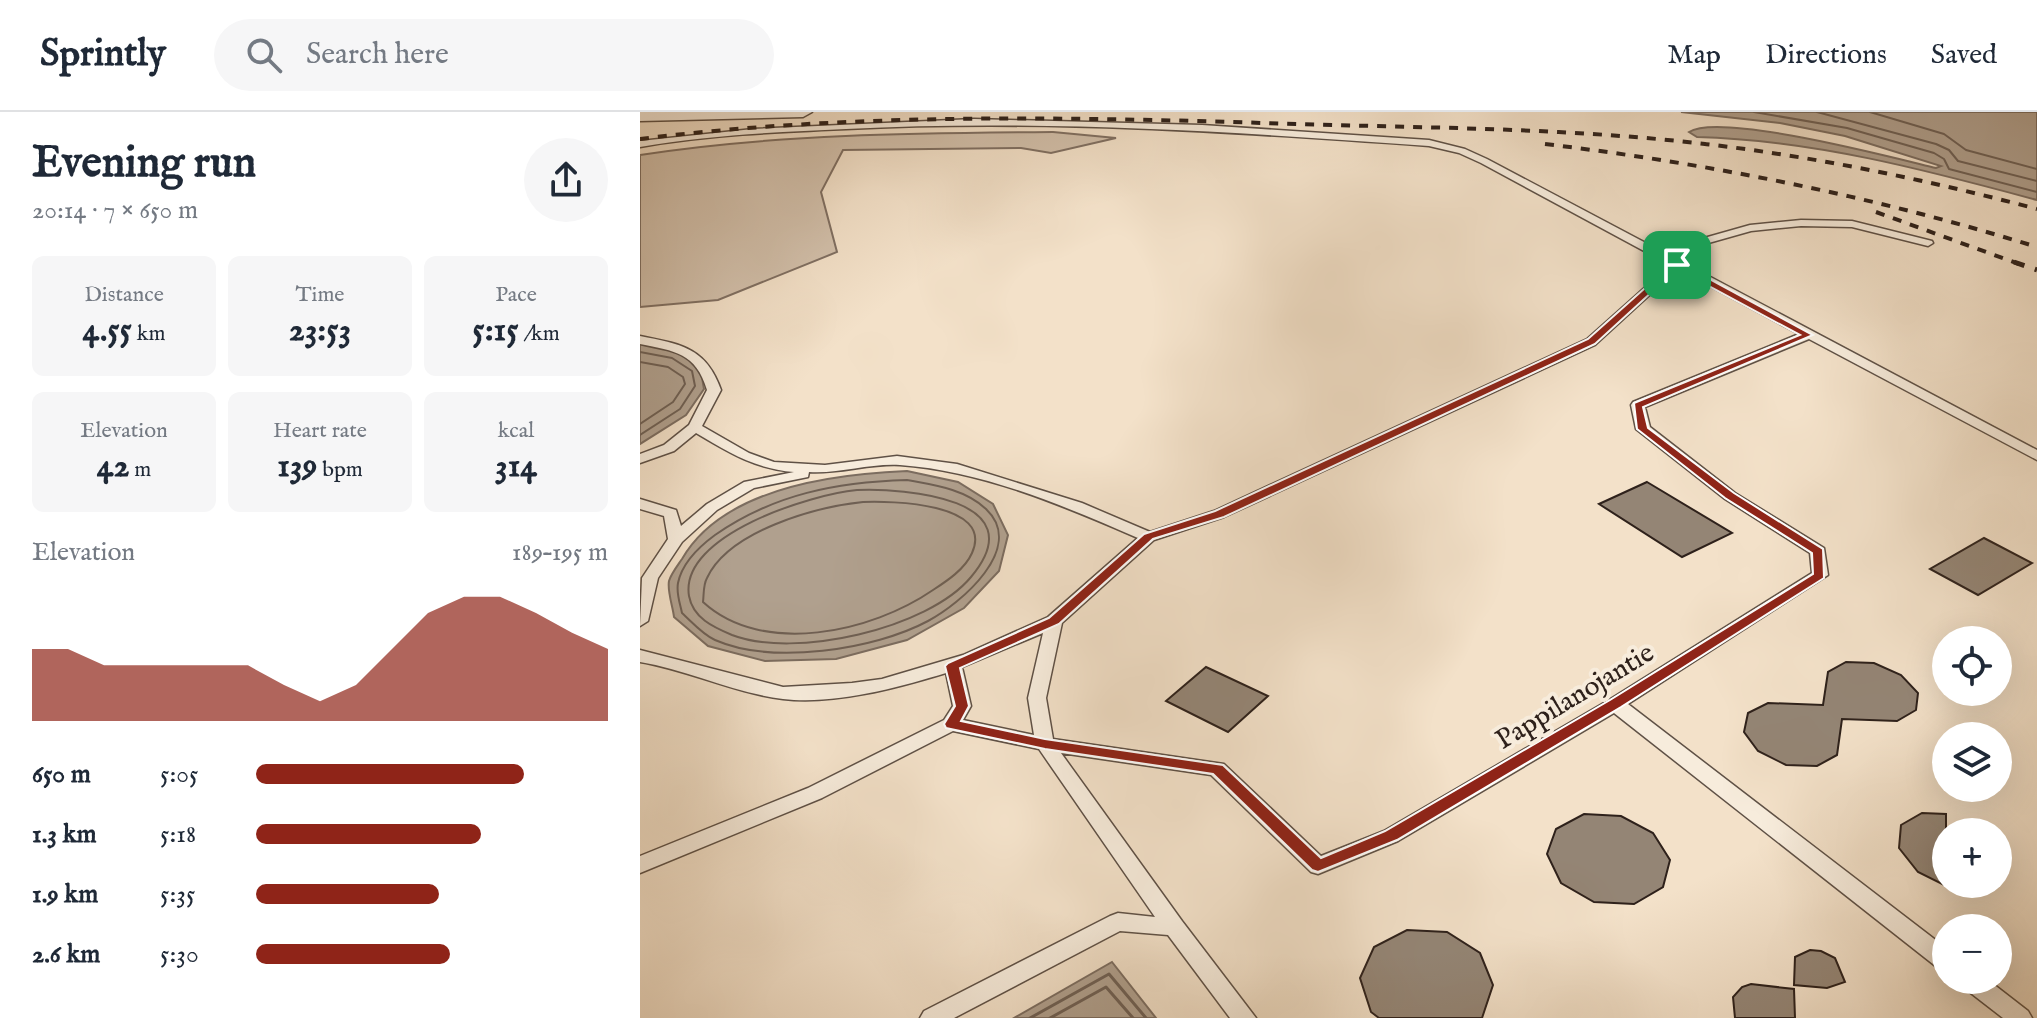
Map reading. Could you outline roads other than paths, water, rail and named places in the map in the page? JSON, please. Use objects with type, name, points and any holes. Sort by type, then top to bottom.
[{"type":"street","points":[[640,116],[803,112]]},
{"type":"lane","points":[[640,144],[713,134],[854,125],[1055,121],[1140,123],[1429,143],[1462,151],[1484,161],[2037,456]]},
{"type":"lane","points":[[640,656],[668,660],[784,693],[851,690],[931,675],[1054,621],[1149,537],[1219,514],[1591,342],[1701,242],[1763,226],[1852,224],[1928,243]]},
{"type":"lane","name":"Pappilanojantie","points":[[951,724],[1045,744],[1217,769],[1318,866],[1391,836],[1615,704],[1820,575],[1818,551],[1730,496],[1643,429],[1638,405],[1808,335]]},
{"type":"lane","points":[[640,340],[687,350],[709,370],[714,390],[695,427],[669,448],[640,459]]},
{"type":"lane","points":[[695,427],[744,456],[772,466],[825,469]]},
{"type":"lane","points":[[640,621],[650,578],[676,539],[712,507],[749,485],[825,469],[897,460],[957,468],[1077,506],[1149,537]]},
{"type":"lane","points":[[640,504],[671,513],[676,539]]},
{"type":"lane","points":[[1054,621],[1037,698],[1045,744],[1174,927],[1244,1018]]},
{"type":"lane","points":[[640,865],[815,793],[951,724],[962,706],[953,666]]},
{"type":"lane","points":[[1615,704],[1932,950]]},
{"type":"lane","points":[[932,1018],[1118,922],[1174,927]]},
{"type":"lane","points":[[1989,994],[2020,1018]]},
{"type":"water","points":[[1681,112],[2037,112],[2037,200],[1826,150],[1697,137],[1689,132],[1707,127],[1770,132],[1936,168],[1941,166],[1845,136],[1780,123]]},
{"type":"water","points":[[640,344],[675,350],[700,366],[704,389],[686,415],[640,444]]},
{"type":"water","points":[[907,471],[958,482],[993,504],[1008,535],[999,571],[964,608],[907,640],[836,659],[765,661],[708,646],[674,617],[669,589],[671,575],[700,535],[724,516],[752,501],[814,481]]},
{"type":"water","points":[[1112,962],[1156,1018],[1014,1018]]},
{"type":"railway","points":[[640,139],[803,124],[967,119],[1132,120],[1552,132],[1705,144],[1789,156],[1914,179],[2037,209]]},
{"type":"railway","points":[[1545,144],[1794,184],[1916,213],[2037,247]]},
{"type":"railway","points":[[1876,212],[2019,264]]},
{"type":"railway","points":[[2014,262],[2037,270]]}]
